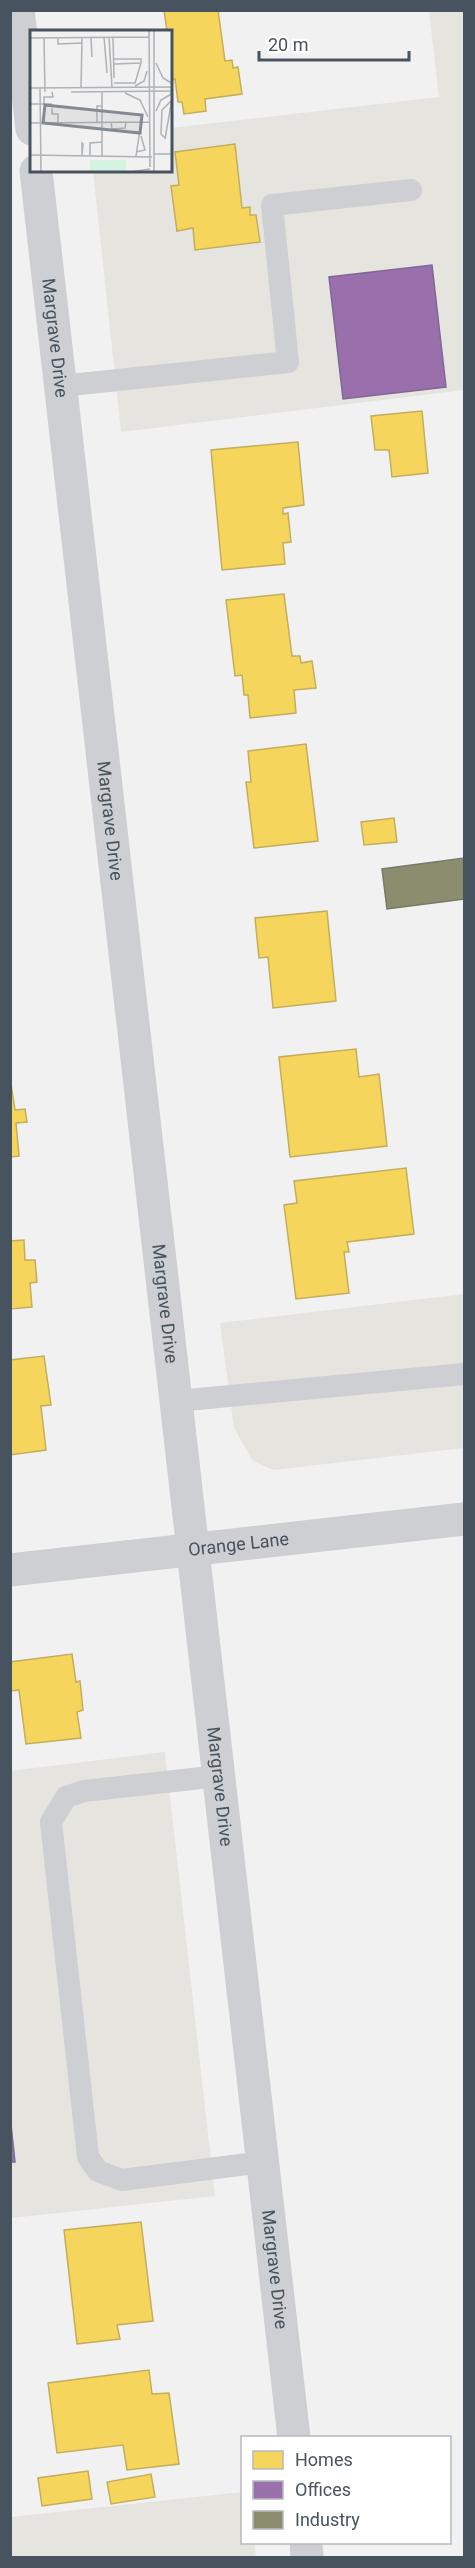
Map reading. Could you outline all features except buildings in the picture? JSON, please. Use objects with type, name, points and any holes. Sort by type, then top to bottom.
[{"type":"street","points":[[18,10],[30,112]]},
{"type":"street","name":"Margrave Drive","points":[[36,172],[294,2436]]},
{"type":"street","name":"Orange Lane","points":[[10,1570],[465,1520]]},
{"type":"lane","points":[[61,386],[288,362],[272,205],[411,190]]},
{"type":"lane","points":[[177,1401],[465,1374]]},
{"type":"lane","points":[[219,1776],[84,1791],[66,1797],[51,1822],[88,2157],[98,2170],[122,2180],[263,2162]]},
{"type":"shaded area","points":[[429,11],[464,11],[464,390],[121,432],[93,172],[172,172],[172,128],[439,97]]},
{"type":"shaded area","points":[[464,1294],[464,1448],[273,1470],[252,1460],[234,1428],[220,1323]]},
{"type":"shaded area","points":[[165,1752],[215,2196],[11,2218],[10,1771]]},
{"type":"shaded area","points":[[241,2492],[241,2544],[254,2544],[256,2557],[11,2557],[11,2517]]}]
